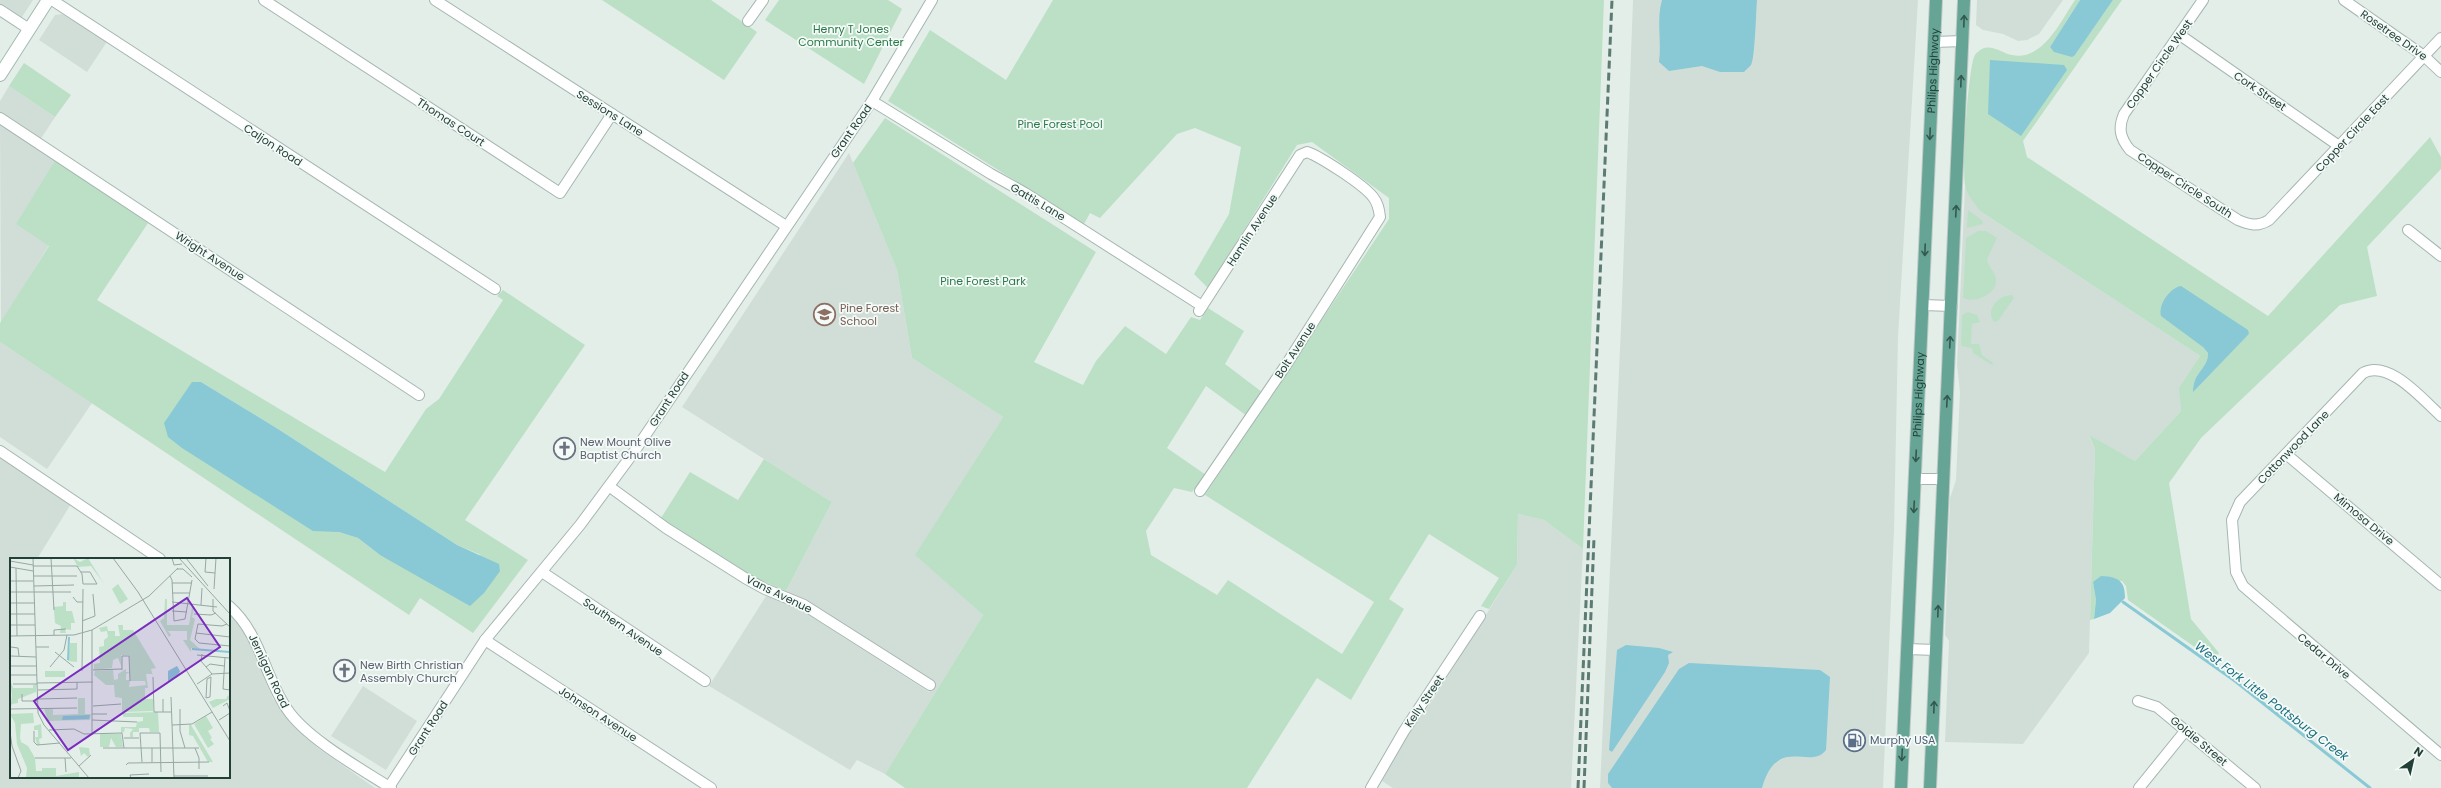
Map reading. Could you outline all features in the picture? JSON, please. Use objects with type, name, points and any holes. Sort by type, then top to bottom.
[{"type":"main road","points":[[0,75],[48,0]]},
{"type":"main road","name":"Philips Highway","points":[[1901,788],[1936,0]]},
{"type":"main road","points":[[1930,788],[1952,306],[1964,0]]},
{"type":"street","name":"Caljon Road","points":[[52,0],[495,289]]},
{"type":"street","name":"Thomas Court","points":[[264,0],[560,193],[612,114]]},
{"type":"street","name":"Sessions Lane","points":[[435,0],[786,226]]},
{"type":"street","points":[[748,21],[763,0]]},
{"type":"street","name":"Grant Road","points":[[390,787],[485,640],[610,487],[872,101],[932,0]]},
{"type":"street","name":"Copper Circle West","points":[[2120,130],[2124,114],[2203,0]]},
{"type":"street","name":"Rosetree Drive","points":[[2344,0],[2424,56],[2441,72]]},
{"type":"street","points":[[0,10],[29,29]]},
{"type":"street","name":"Cork Street","points":[[2180,35],[2339,146]]},
{"type":"street","name":"Copper Circle East","points":[[2261,225],[2269,220],[2441,38]]},
{"type":"street","points":[[1934,42],[1963,42]]},
{"type":"street","name":"Gattis Lane","points":[[872,101],[991,174],[1025,193],[1201,309]]},
{"type":"street","name":"Wright Avenue","points":[[0,118],[419,395]]},
{"type":"street","name":"Copper Circle South","points":[[2120,130],[2124,143],[2130,150],[2238,220],[2254,225],[2261,225]]},
{"type":"street","name":"Hamlin Avenue","points":[[1201,309],[1300,155],[1306,152],[1318,156],[1372,195],[1379,205]]},
{"type":"street","name":"Bolt Avenue","points":[[1200,491],[1286,366],[1380,217],[1379,205]]},
{"type":"street","points":[[2408,230],[2441,256]]},
{"type":"street","points":[[1922,306],[1952,306]]},
{"type":"street","name":"Cottonwood Lane","points":[[2234,541],[2232,520],[2240,502],[2363,374],[2376,369],[2392,373],[2441,416]]},
{"type":"street","points":[[0,451],[159,558]]},
{"type":"street","name":"Mimosa Drive","points":[[2286,454],[2441,585]]},
{"type":"street","points":[[1915,479],[1944,479]]},
{"type":"street","name":"Vans Avenue","points":[[610,487],[666,528],[745,578],[765,590],[804,605],[930,685]]},
{"type":"street","name":"Cedar Drive","points":[[2234,541],[2236,572],[2243,586],[2441,755]]},
{"type":"street","name":"Southern Avenue","points":[[542,572],[705,681]]},
{"type":"street","name":"Jernigan Road","points":[[230,607],[250,630],[282,702],[292,717],[316,738],[390,787]]},
{"type":"street","name":"Kelly Street","points":[[1371,788],[1404,731],[1480,616]]},
{"type":"street","name":"Johnson Avenue","points":[[485,640],[711,788]]},
{"type":"street","points":[[1907,649],[1936,650]]},
{"type":"street","name":"Goldie Street","points":[[2138,701],[2157,707],[2255,788]]},
{"type":"street","points":[[2139,788],[2186,730]]},
{"type":"shaded area","points":[[0,0],[33,0],[20,20],[0,7]]},
{"type":"shaded area","points":[[1633,0],[1918,0],[1898,337],[1894,531],[1883,788],[1600,788],[1621,327]]},
{"type":"shaded area","points":[[1977,0],[2063,0],[2039,34],[2027,40],[2018,41],[2003,34],[1983,30],[1976,25]]},
{"type":"shaded area","points":[[62,14],[108,40],[87,72],[39,40],[55,15]]},
{"type":"shaded area","points":[[9,86],[55,117],[40,140],[0,112],[0,101]]},
{"type":"shaded area","points":[[0,125],[9,128],[56,159],[49,245],[1,324]]},
{"type":"shaded area","points":[[849,153],[897,270],[912,358],[1003,417],[916,555],[983,615],[885,774],[857,760],[850,770],[709,686],[766,596],[793,605],[929,692],[934,683],[786,591],[832,502],[682,407]]},
{"type":"shaded area","points":[[1965,186],[1980,211],[2200,356],[2180,388],[2181,411],[2135,461],[2089,436],[2095,449],[2089,653],[2023,744],[1945,742],[1949,641],[1945,635],[1950,498],[1956,480],[1960,392],[1957,365]]},
{"type":"shaded area","points":[[0,342],[92,403],[47,469],[0,437]]},
{"type":"shaded area","points":[[0,458],[71,504],[38,558],[10,558],[10,778],[230,778],[230,614],[246,635],[273,699],[294,727],[318,748],[375,788],[0,788]]},
{"type":"shaded area","points":[[1518,514],[1544,520],[1583,549],[1571,788],[1393,788],[1382,781],[1407,736],[1434,698],[1517,565]]},
{"type":"shaded area","points":[[363,686],[417,721],[386,770],[331,736]]},
{"type":"green space","points":[[602,0],[711,0],[757,32],[724,80]]},
{"type":"green space","name":"Henry T Jones Community Center","points":[[779,0],[888,0],[902,9],[864,84],[765,20]]},
{"type":"green space","points":[[1053,0],[1604,0],[1583,549],[1544,520],[1518,514],[1517,565],[1489,609],[1481,606],[1499,578],[1429,534],[1389,599],[1404,609],[1351,700],[1317,678],[1247,788],[905,788],[885,774],[983,615],[915,555],[1003,417],[912,358],[897,270],[853,163],[885,118],[1096,252],[1034,362],[1083,385],[1096,361],[1125,326],[1166,354],[1191,317],[1200,320],[1208,308],[1244,331],[1225,364],[1262,392],[1247,416],[1206,386],[1167,448],[1206,475],[1192,492],[1174,488],[1146,531],[1151,555],[1217,595],[1228,580],[1342,654],[1374,602],[1205,495],[1389,219],[1389,198],[1312,142],[1297,145],[1208,288],[1194,274],[1229,214],[1241,147],[1195,128],[1177,134],[1100,218],[1090,213],[1084,224],[888,101],[930,30],[1006,80]]},
{"type":"green space","points":[[2075,0],[2080,0],[2050,47],[2075,55],[2113,0],[2122,0],[2023,141],[2027,157],[2268,316],[2430,137],[2441,157],[2441,169],[2367,247],[2377,296],[2340,305],[2201,438],[2169,483],[2191,619],[2219,653],[2213,660],[2128,600],[2126,586],[2122,581],[2093,582],[2096,600],[2094,619],[2090,620],[2095,449],[2089,435],[2135,461],[2181,411],[2179,388],[2200,356],[1980,211],[1969,195],[1965,185],[1964,159],[1966,118],[1972,63],[1975,55],[1981,49],[1985,48],[1994,48],[2017,56],[2028,54],[2038,49],[2055,31]],"holes":[[[2249,334],[2193,391],[2195,379],[2206,363],[2207,359],[2208,353],[2203,347]]]},
{"type":"green space","points":[[24,63],[71,95],[55,117],[9,86]]},
{"type":"green space","points":[[56,159],[148,223],[97,300],[385,472],[426,409],[439,399],[503,300],[497,296],[503,290],[585,345],[465,520],[528,560],[473,633],[420,598],[409,615],[0,342],[0,323],[49,246],[16,224]],"holes":[[[201,382],[278,429],[457,545],[481,555],[380,555],[358,538],[339,532]]]},
{"type":"green space","points":[[1968,210],[1982,220],[1983,224],[1967,228]]},
{"type":"green space","points":[[1978,231],[1986,231],[1997,238],[1987,259],[1995,276],[1996,284],[1990,293],[1985,296],[1979,299],[1968,300],[1963,298],[1966,238]]},
{"type":"green space","points":[[2012,295],[2014,298],[1998,321],[1994,322],[1991,310],[1998,300],[2005,296]]},
{"type":"green space","points":[[1968,312],[1977,315],[1980,322],[1972,324],[1971,344],[1979,344],[1982,355],[1993,363],[1992,365],[1973,353],[1972,348],[1961,346],[1962,315]]},
{"type":"green space","points":[[764,459],[832,502],[786,591],[752,577],[661,518],[690,472],[738,500]]},
{"type":"water","points":[[1662,0],[1757,0],[1751,65],[1744,72],[1720,72],[1702,66],[1669,71],[1659,62],[1659,15]]},
{"type":"water","points":[[2080,0],[2113,0],[2075,55],[2072,57],[2054,52],[2050,47]]},
{"type":"water","points":[[1990,60],[2064,65],[2067,70],[2021,136],[1988,114]]},
{"type":"water","points":[[2181,286],[2248,330],[2249,334],[2193,392],[2195,379],[2206,363],[2208,353],[2203,347],[2161,316],[2161,307],[2166,297],[2177,287]]},
{"type":"water","points":[[192,382],[201,382],[278,429],[457,545],[499,564],[500,571],[484,593],[470,606],[380,555],[358,538],[339,532],[313,531],[182,448],[168,437],[164,423]]},
{"type":"water","points":[[2101,576],[2112,577],[2122,583],[2125,598],[2110,613],[2094,619],[2096,600],[2093,582]]},
{"type":"water","points":[[1626,645],[1659,648],[1673,652],[1668,655],[1669,663],[1665,672],[1612,752],[1609,750],[1617,650]]},
{"type":"water","points":[[1689,663],[1820,670],[1830,677],[1826,750],[1819,755],[1811,757],[1785,758],[1776,762],[1768,772],[1762,788],[1612,788],[1608,783],[1608,774],[1679,669]]},
{"type":"waterway","name":"West Fork Little Pottsburg Creek","points":[[2123,602],[2235,681],[2370,788]]},
{"type":"railway","points":[[1578,788],[1612,0]]},
{"type":"railway","points":[[1584,788],[1594,538]]},
{"type":"place","name":"Pine Forest School","points":[[824,314]]},
{"type":"place","name":"New Mount Olive Baptist Church","points":[[564,448]]},
{"type":"place","name":"New Birth Christian Assembly Church","points":[[344,671]]},
{"type":"place","name":"Murphy USA","points":[[1855,740]]},
{"type":"park label","name":"Pine Forest Pool","points":[[1060,124]]},
{"type":"park label","name":"Pine Forest Park","points":[[983,281]]}]
